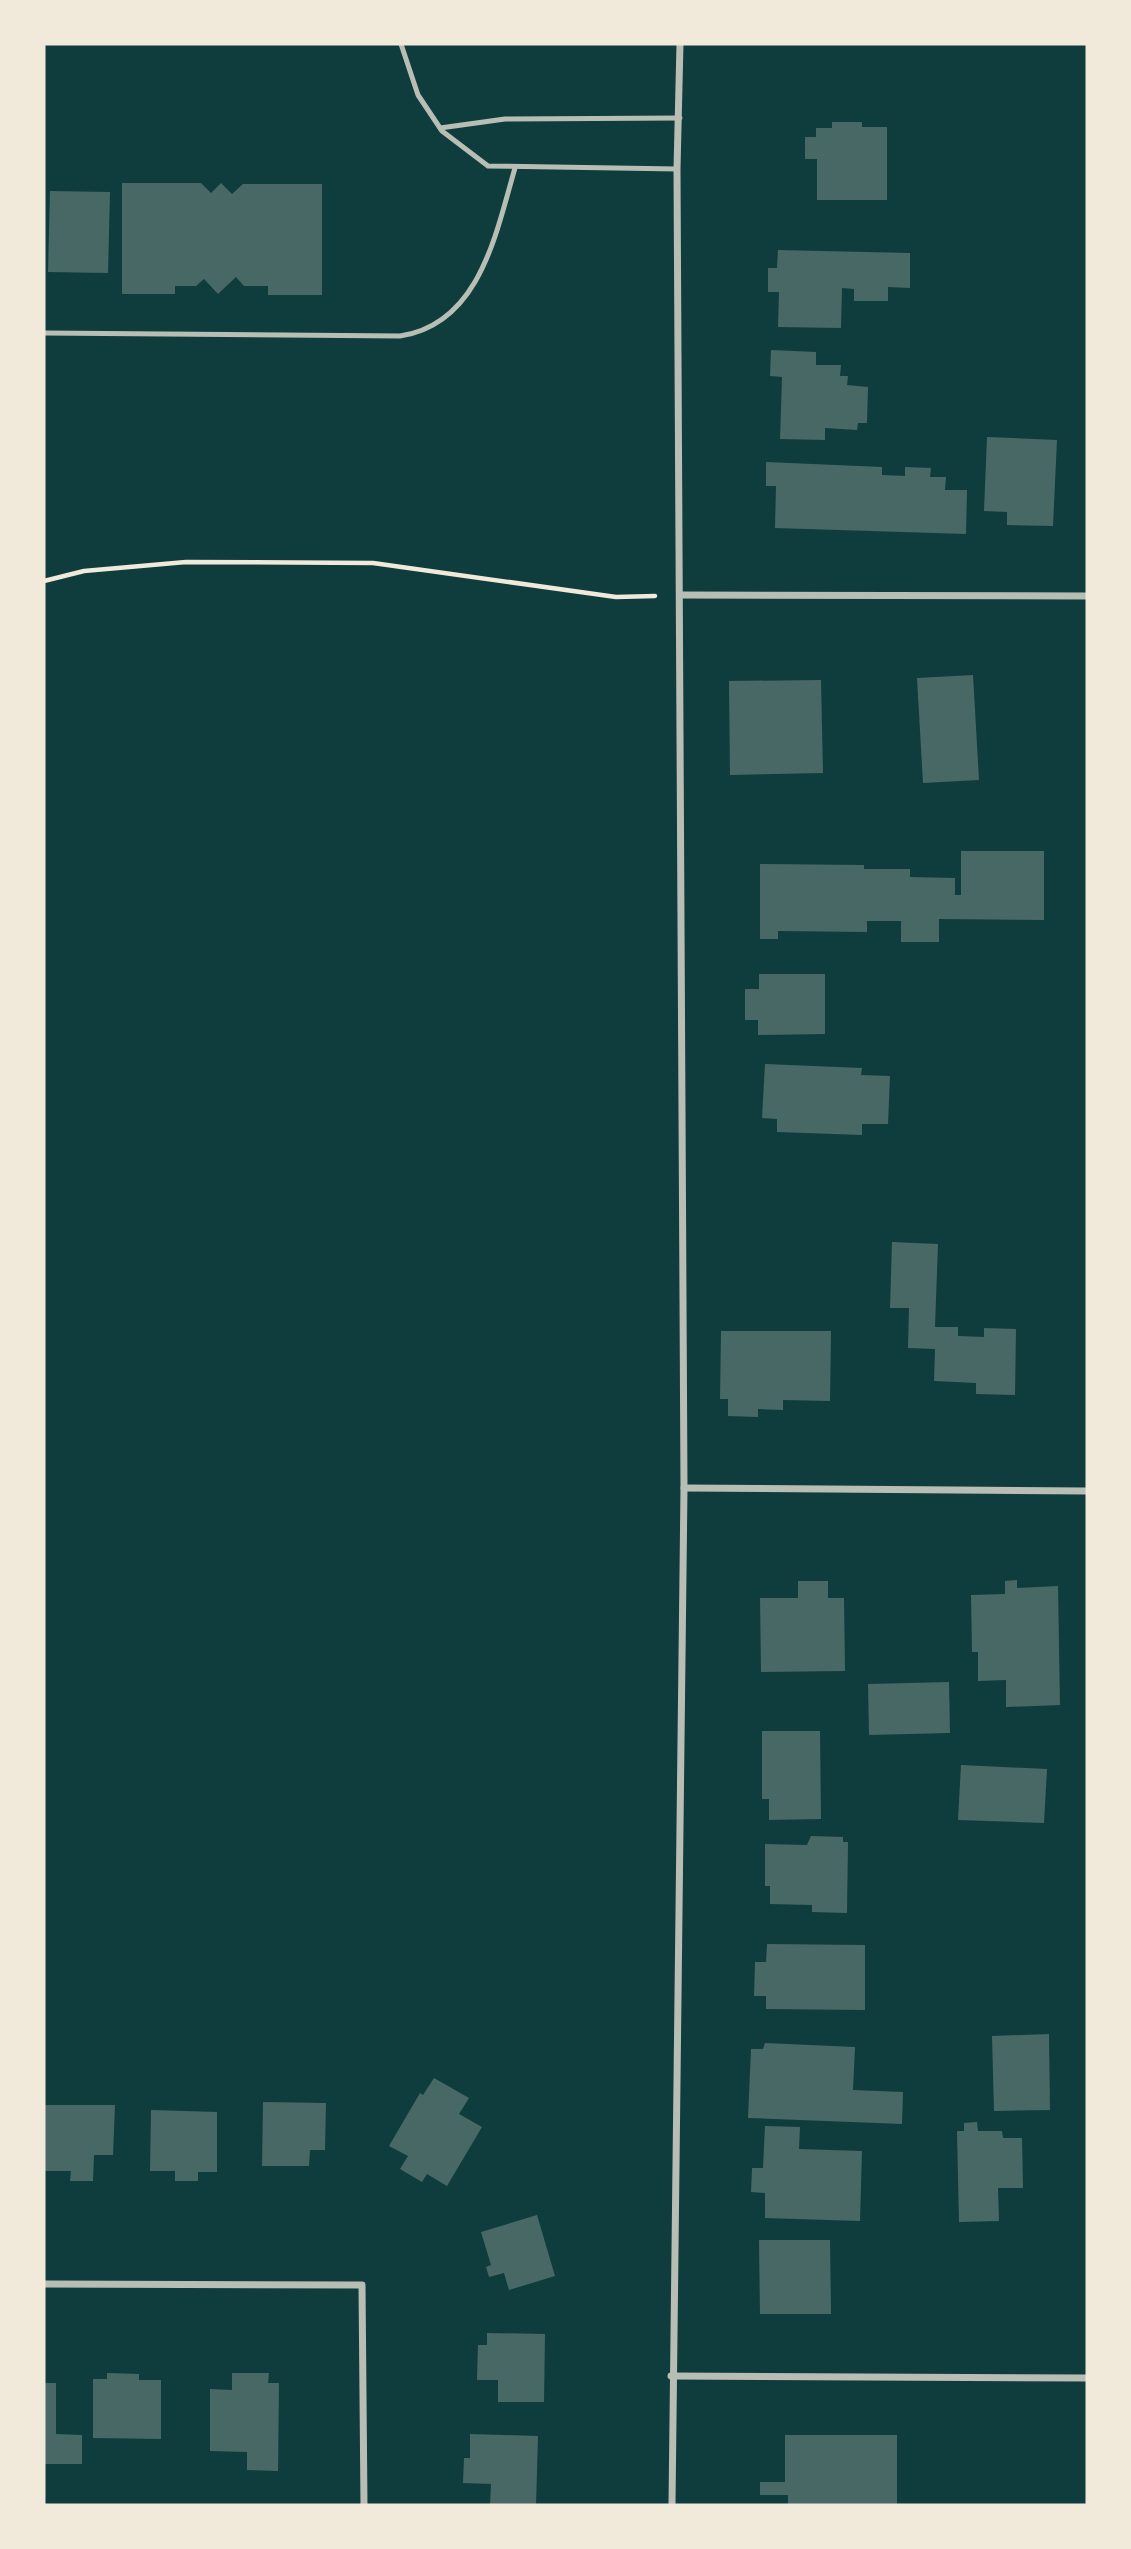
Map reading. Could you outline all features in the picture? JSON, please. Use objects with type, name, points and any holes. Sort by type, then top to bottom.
[{"type":"street","points":[[671,2505],[684,1489],[677,169],[680,44]]},
{"type":"street","points":[[681,595],[1087,596]]},
{"type":"street","points":[[684,1489],[1087,1491]]},
{"type":"street","points":[[44,2284],[362,2285],[364,2505]]},
{"type":"street","points":[[671,2376],[1087,2378]]},
{"type":"lane","points":[[401,44],[418,94],[440,128],[488,166],[677,169]]},
{"type":"lane","points":[[440,128],[505,119],[680,118]]},
{"type":"lane","points":[[44,333],[400,336],[424,332],[443,321],[465,296],[490,255],[515,168]]},
{"type":"path","points":[[44,581],[84,571],[186,562],[373,564],[616,597],[681,595]]},
{"type":"building","points":[[832,122],[862,122],[862,127],[887,127],[887,200],[817,200],[817,159],[805,159],[805,137],[816,137],[816,128],[832,128]]},
{"type":"building","points":[[122,183],[201,183],[211,193],[221,183],[232,194],[243,184],[322,184],[322,295],[268,295],[268,286],[244,286],[236,277],[218,294],[204,279],[196,286],[175,286],[175,294],[122,294]]},
{"type":"building","points":[[50,191],[110,192],[108,273],[48,272]]},
{"type":"building","points":[[778,250],[910,253],[910,288],[888,287],[888,301],[854,301],[854,289],[842,288],[841,328],[778,327],[779,292],[768,292],[768,268],[777,268]]},
{"type":"building","points":[[771,350],[816,352],[816,365],[841,365],[840,376],[848,376],[847,385],[868,387],[867,423],[858,423],[857,430],[825,428],[825,440],[780,439],[782,377],[770,376]]},
{"type":"building","points":[[987,437],[1057,440],[1053,526],[1007,525],[1007,512],[984,511]]},
{"type":"building","points":[[766,462],[882,467],[882,475],[905,476],[905,467],[931,468],[930,477],[946,477],[945,490],[967,490],[966,534],[775,528],[776,486],[766,486]]},
{"type":"building","points":[[973,675],[979,780],[923,783],[917,678]]},
{"type":"building","points":[[821,680],[823,773],[730,775],[729,681]]},
{"type":"building","points":[[961,851],[1044,851],[1044,920],[939,919],[939,942],[901,942],[901,921],[867,921],[867,932],[778,931],[778,939],[760,939],[760,864],[864,865],[864,869],[910,869],[910,877],[955,878],[955,895],[961,895]]},
{"type":"building","points":[[759,974],[825,974],[825,1034],[758,1035],[758,1020],[745,1020],[745,989],[759,989]]},
{"type":"building","points":[[765,1064],[862,1068],[861,1075],[890,1076],[888,1124],[862,1124],[862,1135],[777,1132],[777,1119],[762,1118]]},
{"type":"building","points":[[892,1242],[938,1244],[935,1327],[958,1327],[958,1336],[984,1337],[984,1328],[1016,1329],[1015,1395],[976,1394],[976,1383],[934,1381],[935,1349],[908,1348],[909,1308],[890,1308]]},
{"type":"building","points":[[721,1331],[831,1331],[830,1401],[783,1400],[783,1410],[758,1409],[758,1417],[728,1416],[728,1399],[720,1399]]},
{"type":"building","points":[[1017,1580],[1017,1588],[1058,1586],[1060,1705],[1006,1707],[1006,1680],[978,1681],[978,1652],[972,1652],[971,1595],[1005,1594],[1005,1581]]},
{"type":"building","points":[[798,1581],[828,1581],[828,1598],[844,1598],[845,1671],[761,1672],[760,1598],[798,1598]]},
{"type":"building","points":[[949,1682],[950,1733],[869,1735],[868,1684]]},
{"type":"building","points":[[762,1731],[820,1731],[821,1819],[769,1820],[769,1799],[762,1799]]},
{"type":"building","points":[[961,1765],[1047,1769],[1044,1823],[958,1820]]},
{"type":"building","points":[[811,1836],[843,1837],[843,1842],[848,1842],[847,1913],[812,1912],[812,1905],[770,1904],[770,1886],[765,1886],[765,1844],[807,1845]]},
{"type":"building","points":[[767,1944],[865,1945],[865,2010],[766,2009],[766,1996],[754,1996],[755,1962],[766,1962]]},
{"type":"building","points":[[1049,2034],[1050,2110],[994,2111],[992,2036]]},
{"type":"building","points":[[765,2043],[855,2047],[853,2090],[903,2092],[902,2124],[748,2118],[751,2049],[763,2049]]},
{"type":"building","points":[[434,2078],[469,2098],[459,2114],[482,2127],[447,2186],[427,2174],[422,2182],[400,2169],[408,2156],[389,2146],[420,2093],[423,2095]]},
{"type":"building","points":[[263,2102],[326,2103],[325,2150],[310,2150],[309,2166],[262,2166]]},
{"type":"building","points":[[44,2105],[115,2105],[113,2155],[94,2155],[93,2181],[70,2181],[71,2171],[44,2171]]},
{"type":"building","points":[[151,2110],[217,2112],[217,2172],[198,2172],[198,2181],[175,2181],[175,2171],[150,2171]]},
{"type":"building","points":[[977,2122],[978,2131],[1002,2131],[1003,2138],[1022,2138],[1023,2188],[998,2188],[999,2221],[959,2222],[957,2131],[964,2131],[964,2123]]},
{"type":"building","points":[[765,2126],[800,2127],[799,2149],[862,2151],[860,2221],[765,2218],[765,2193],[751,2192],[752,2168],[763,2168]]},
{"type":"building","points":[[537,2215],[555,2276],[509,2290],[504,2273],[489,2277],[486,2267],[491,2265],[481,2232]]},
{"type":"building","points":[[759,2240],[830,2240],[831,2314],[760,2314]]},
{"type":"building","points":[[487,2333],[545,2334],[544,2402],[498,2402],[498,2380],[477,2380],[478,2345],[487,2345]]},
{"type":"building","points":[[107,2373],[139,2374],[139,2380],[161,2380],[161,2439],[93,2438],[93,2379],[107,2379]]},
{"type":"building","points":[[232,2373],[269,2373],[268,2383],[279,2383],[278,2471],[247,2470],[247,2452],[210,2451],[210,2389],[232,2390]]},
{"type":"building","points":[[44,2383],[56,2383],[56,2434],[82,2435],[82,2464],[44,2464]]},
{"type":"building","points":[[470,2434],[538,2436],[536,2505],[490,2504],[491,2484],[463,2483],[464,2458],[470,2458]]},
{"type":"building","points":[[785,2435],[897,2435],[897,2505],[788,2505],[788,2495],[760,2495],[760,2482],[785,2482]]}]
